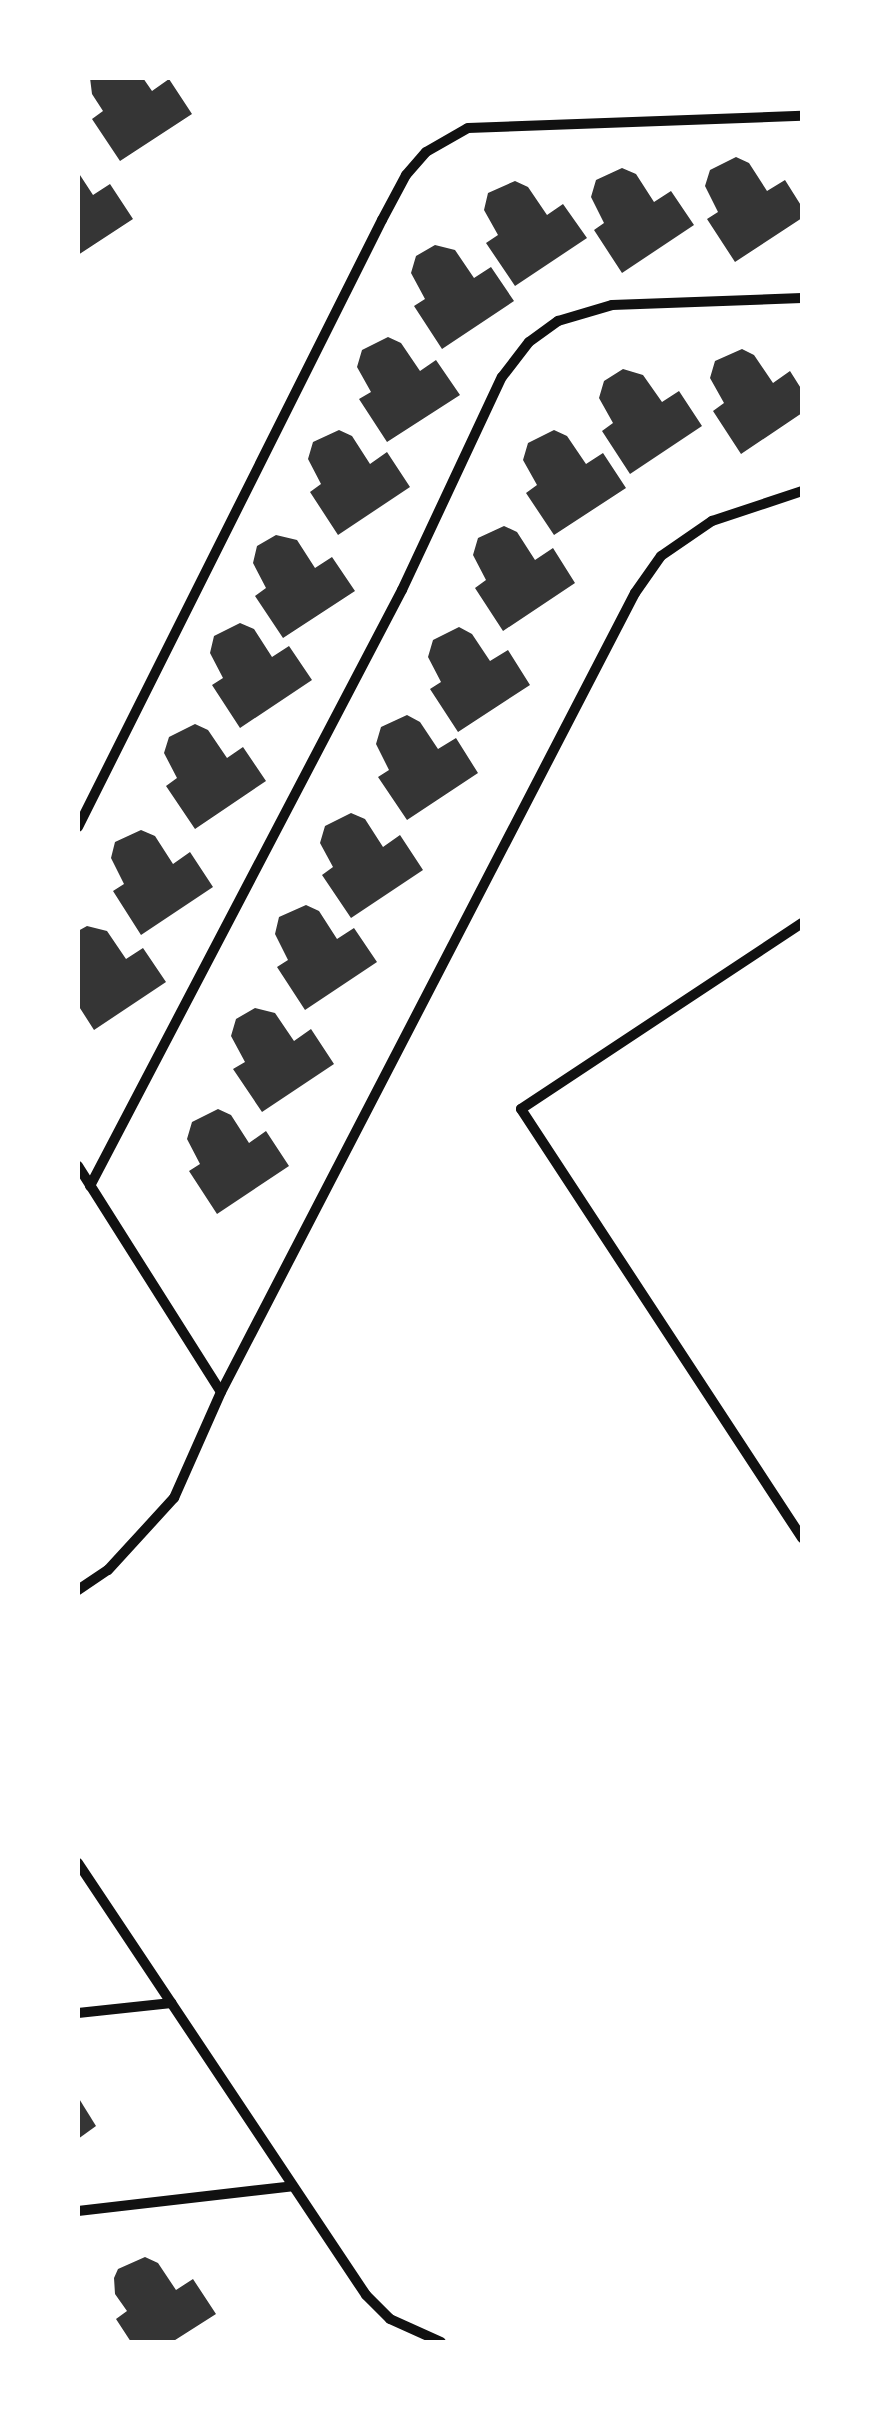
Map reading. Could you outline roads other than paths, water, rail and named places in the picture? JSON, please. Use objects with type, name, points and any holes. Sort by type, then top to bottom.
[{"type":"street","points":[[78,826],[406,175],[426,152],[468,128],[802,116]]},
{"type":"street","points":[[90,1186],[402,590],[502,378],[529,342],[558,320],[612,305],[802,298]]},
{"type":"street","points":[[78,1590],[119,1560],[174,1498],[220,1392],[635,592],[662,556],[712,522],[802,491]]},
{"type":"street","points":[[802,923],[521,1109],[802,1538]]},
{"type":"street","points":[[78,1166],[220,1392]]},
{"type":"street","points":[[78,1863],[366,2295],[390,2319],[441,2342]]},
{"type":"street","points":[[78,2013],[171,2002]]},
{"type":"street","points":[[78,2212],[293,2186]]}]
